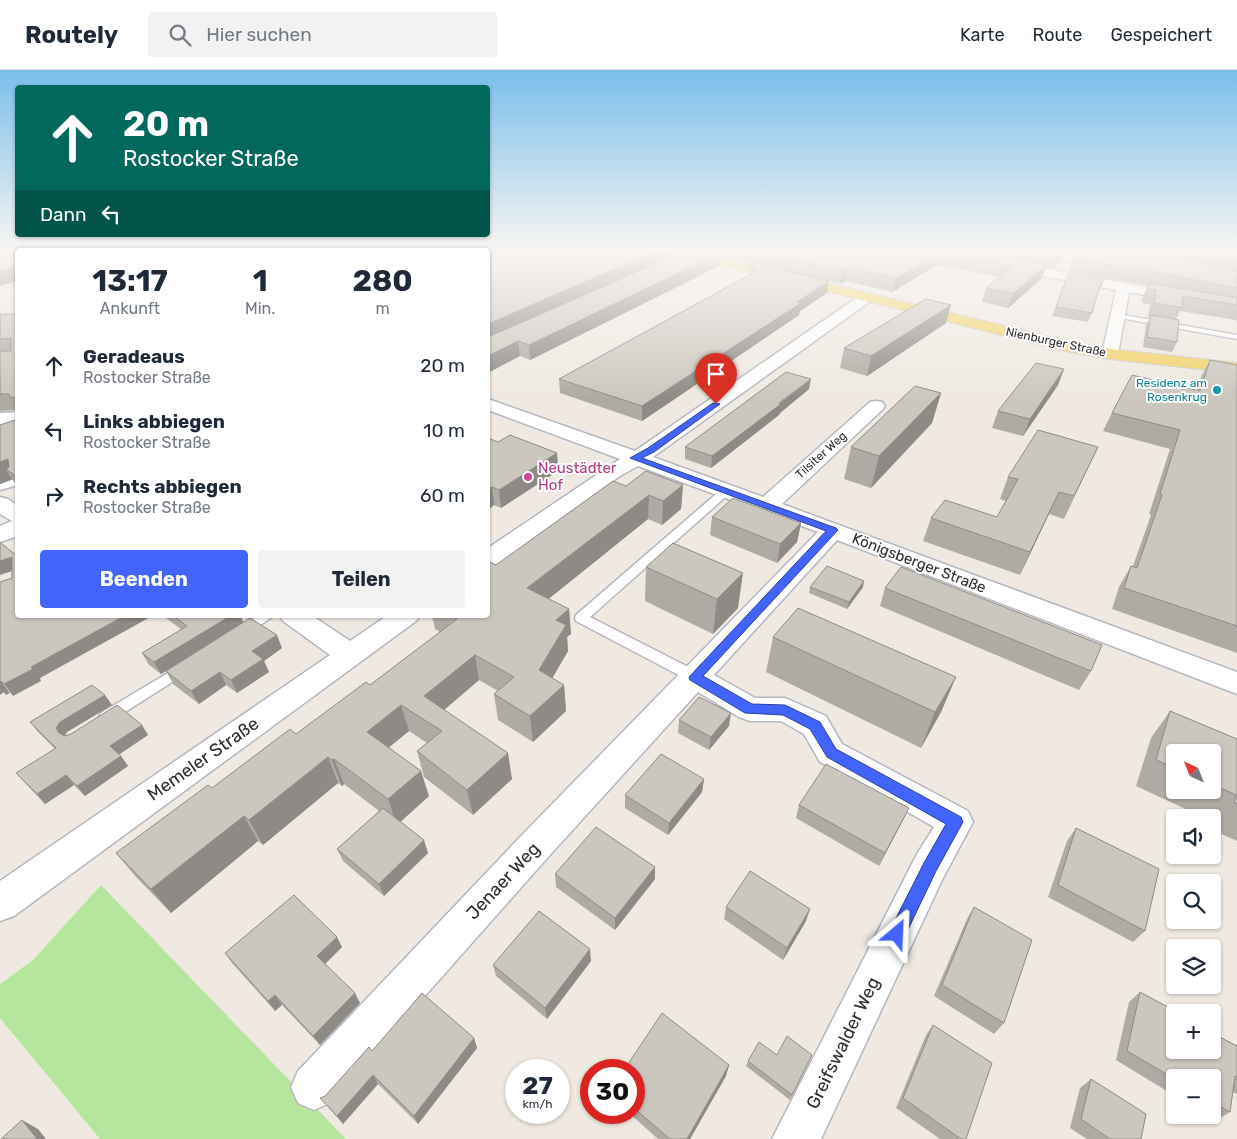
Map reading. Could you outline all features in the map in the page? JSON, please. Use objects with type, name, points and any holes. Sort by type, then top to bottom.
[{"type":"main road","name":"Nienburger Straße","points":[[875,299],[1066,346],[1110,354],[1237,368]]},
{"type":"street","points":[[490,558],[634,458],[651,450],[864,299]]},
{"type":"street","points":[[1110,354],[1121,299]]},
{"type":"street","points":[[1188,299],[1237,308]]},
{"type":"street","name":"Königsberger Straße","points":[[490,405],[767,505],[1237,683]]},
{"type":"street","name":"Tilsiter Weg","points":[[767,505],[876,406]]},
{"type":"street","points":[[0,419],[15,418]]},
{"type":"street","points":[[4,489],[15,510]]},
{"type":"street","points":[[0,535],[15,528]]},
{"type":"street","name":"Jenaer Weg","points":[[314,1087],[536,845],[833,530]]},
{"type":"street","points":[[296,618],[350,654]]},
{"type":"street","name":"Memeler Straße","points":[[0,903],[402,618]]},
{"type":"street","name":"Greifswalder Weg","points":[[695,677],[750,709],[785,710],[815,726],[832,753],[956,822],[930,866],[796,1139]]},
{"type":"lane","points":[[1117,316],[1237,337]]},
{"type":"lane","points":[[695,677],[581,618],[726,491]]},
{"type":"lane","points":[[236,636],[264,618]]},
{"type":"lane","points":[[97,723],[195,661]]},
{"type":"green space","points":[[101,885],[346,1139],[100,1139],[0,1018],[0,984],[33,960]]},
{"type":"building","points":[[490,299],[546,299],[490,323]]},
{"type":"building","points":[[575,299],[625,299],[529,345],[518,341],[490,355],[490,336]]},
{"type":"building","points":[[706,299],[802,299],[797,302],[801,303],[642,406],[559,379]]},
{"type":"building","points":[[926,299],[951,305],[871,356],[844,348]]},
{"type":"building","points":[[1059,299],[1096,299],[1092,313],[1056,307]]},
{"type":"building","points":[[1155,299],[1183,299],[1182,308],[1154,303]]},
{"type":"building","points":[[1200,299],[1237,299],[1237,305]]},
{"type":"building","points":[[0,314],[15,314],[15,397],[11,398],[9,394],[0,394],[0,351],[11,351],[11,338],[0,339]]},
{"type":"building","points":[[1151,315],[1179,320],[1177,342],[1147,337]]},
{"type":"building","points":[[1210,360],[1237,365],[1237,626],[1124,588],[1131,566],[1137,568],[1162,495],[1160,494],[1180,430],[1112,413],[1132,375],[1200,391]]},
{"type":"building","points":[[1036,363],[1064,369],[1030,419],[998,411]]},
{"type":"building","points":[[786,372],[811,379],[712,456],[685,447]]},
{"type":"building","points":[[915,386],[941,393],[879,456],[851,447]]},
{"type":"building","points":[[15,420],[15,476],[6,469],[9,467],[8,459],[0,462],[0,425]]},
{"type":"building","points":[[1038,430],[1098,447],[1074,496],[1059,492],[1030,552],[931,518],[945,500],[997,517],[1018,479],[1008,477]]},
{"type":"building","points":[[510,435],[557,453],[499,490],[492,487],[490,488],[490,439],[498,442]]},
{"type":"building","points":[[646,471],[683,485],[663,501],[649,495],[527,588],[569,609],[556,620],[566,625],[539,670],[564,685],[530,716],[494,694],[514,677],[475,655],[424,696],[508,753],[467,790],[417,751],[442,731],[401,705],[367,732],[421,771],[388,799],[334,759],[332,760],[328,757],[249,820],[244,816],[151,889],[116,853],[208,785],[212,788],[290,729],[296,734],[366,682],[370,685],[457,619],[455,618],[490,618],[490,562],[496,565],[613,481],[626,486]]},
{"type":"building","points":[[733,498],[801,523],[780,544],[712,517]]},
{"type":"building","points":[[0,542],[15,554],[15,618],[121,618],[4,684],[0,682],[0,582],[12,578],[12,557],[0,561]]},
{"type":"building","points":[[673,543],[743,573],[717,599],[646,567]]},
{"type":"building","points":[[827,566],[864,581],[849,602],[810,587]]},
{"type":"building","points":[[901,567],[1102,645],[1091,671],[885,588]]},
{"type":"building","points":[[798,608],[956,677],[935,712],[773,637]]},
{"type":"building","points":[[176,618],[227,618],[154,662],[142,653],[187,626]]},
{"type":"building","points":[[250,618],[277,635],[252,651],[263,659],[231,680],[220,672],[191,691],[166,671]]},
{"type":"building","points":[[92,685],[105,695],[60,722],[56,728],[59,733],[65,736],[71,734],[117,705],[142,725],[110,746],[121,756],[77,786],[66,775],[37,794],[16,773],[56,748],[30,722]]},
{"type":"building","points":[[699,697],[731,713],[711,737],[679,720]]},
{"type":"building","points":[[1170,711],[1237,739],[1237,804],[1234,803],[1236,795],[1221,788],[1221,744],[1166,744],[1166,764],[1156,760]]},
{"type":"building","points":[[661,754],[704,779],[669,823],[625,795]]},
{"type":"building","points":[[826,764],[909,808],[885,853],[799,805]]},
{"type":"building","points":[[383,808],[424,840],[379,884],[337,849]]},
{"type":"building","points":[[596,827],[655,867],[615,918],[555,874]]},
{"type":"building","points":[[1076,828],[1159,869],[1145,931],[1058,885]]},
{"type":"building","points":[[750,871],[810,909],[787,948],[726,907]]},
{"type":"building","points":[[294,895],[337,937],[317,956],[355,993],[313,1036],[275,995],[268,1001],[225,953]]},
{"type":"building","points":[[974,907],[1032,940],[1004,1023],[942,985]]},
{"type":"building","points":[[539,911],[590,949],[545,1008],[493,965]]},
{"type":"building","points":[[1140,992],[1166,1006],[1166,1059],[1221,1059],[1221,1038],[1237,1046],[1237,1077],[1235,1076],[1230,1112],[1221,1107],[1221,1069],[1166,1069],[1166,1074],[1127,1051]]},
{"type":"building","points":[[422,993],[474,1038],[414,1116],[373,1075],[337,1116],[320,1098],[325,1096],[369,1047],[372,1051]]},
{"type":"building","points":[[662,1013],[729,1065],[687,1139],[670,1139],[645,1117],[645,1059],[631,1059]]},
{"type":"building","points":[[933,1025],[992,1063],[966,1139],[961,1139],[903,1098]]},
{"type":"building","points":[[787,1036],[812,1055],[792,1095],[748,1061],[759,1042],[777,1055]]},
{"type":"building","points":[[1091,1079],[1146,1114],[1141,1139],[1110,1139],[1081,1119]]},
{"type":"building","points":[[22,1120],[37,1139],[1,1139]]},
{"type":"place","name":"Residenz am Rosenkrug","points":[[1217,390]]},
{"type":"place","name":"Neustädter Hof","points":[[528,477]]},
{"type":"route","points":[[716,404],[651,450],[634,458],[833,530],[695,677],[750,709],[785,710],[815,726],[832,753],[956,822],[930,866],[897,934]]}]
